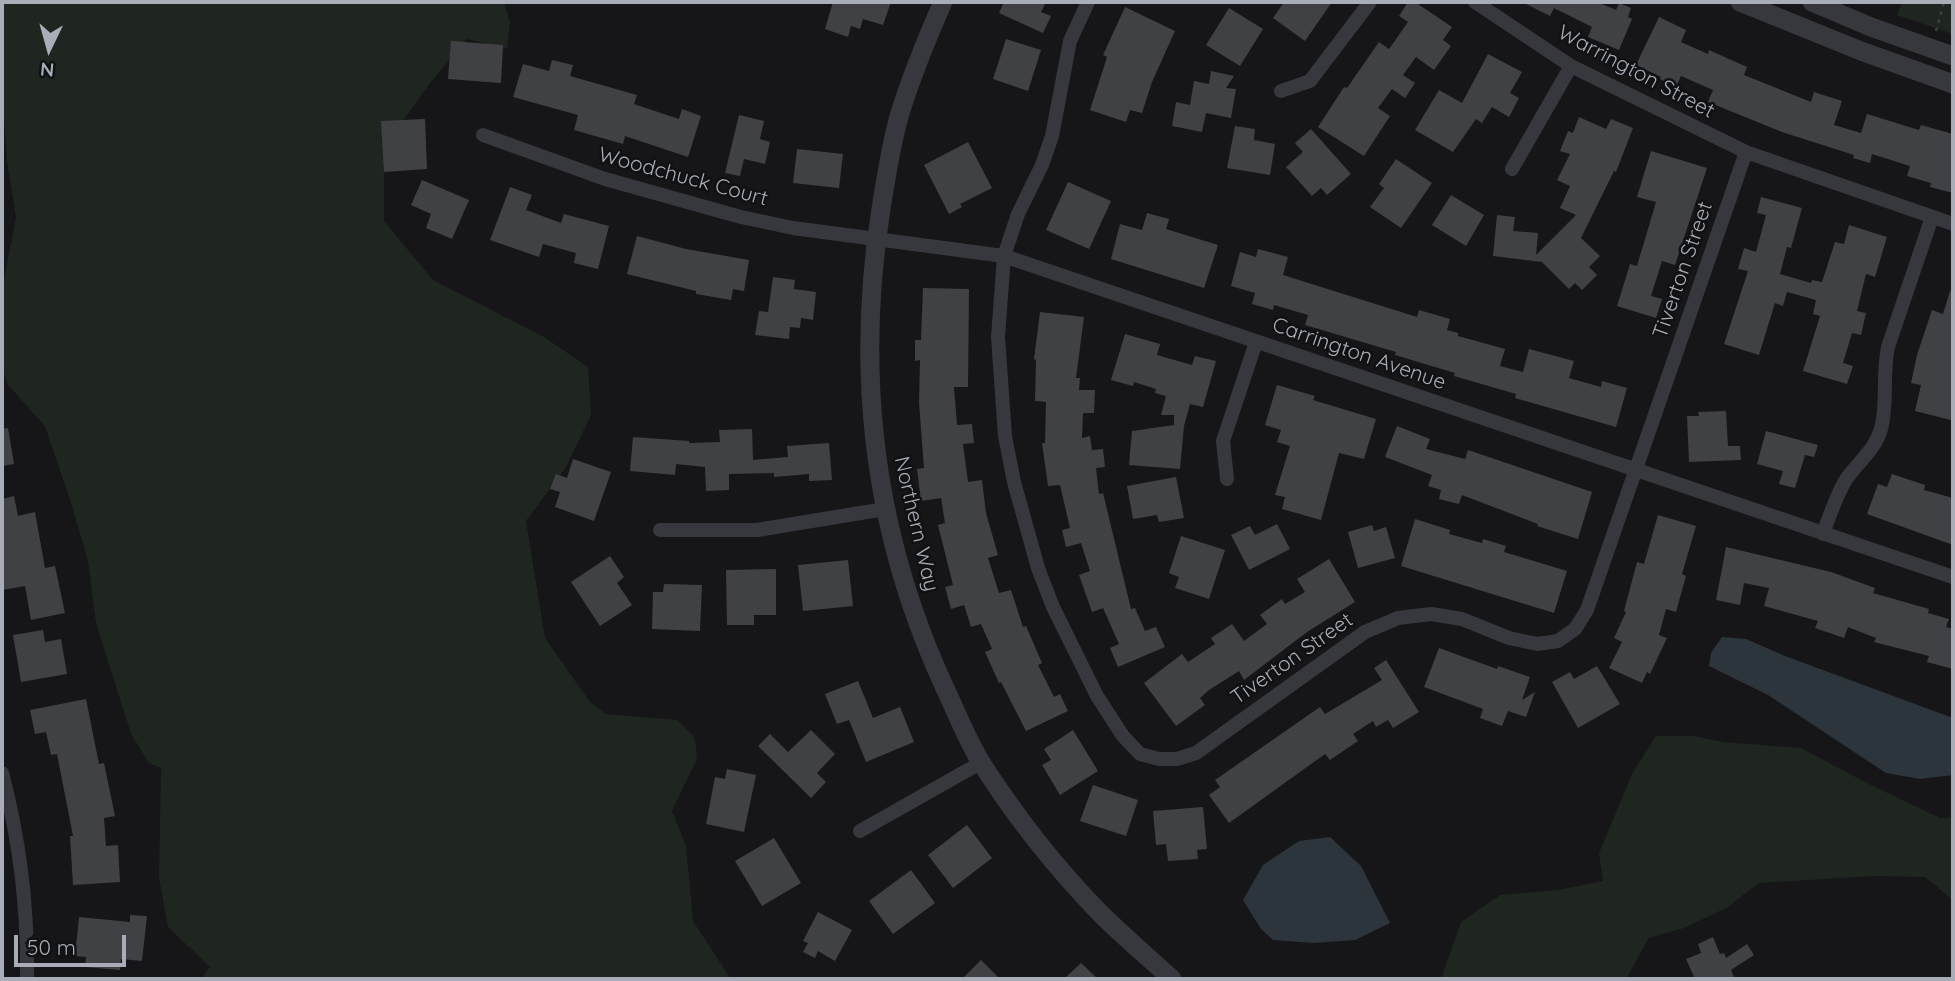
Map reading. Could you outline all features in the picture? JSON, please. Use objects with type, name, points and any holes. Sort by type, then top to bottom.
[{"type":"street","name":"Northern Way","points":[[943,2],[900,114],[876,239],[870,301],[871,419],[885,509],[903,582],[924,641],[982,762],[1060,870],[1100,914],[1172,979]]},
{"type":"street","points":[[1004,256],[1018,214],[1045,155],[1059,105],[1070,41],[1088,2]]},
{"type":"street","points":[[1281,91],[1310,81],[1370,2]]},
{"type":"street","name":"Warrington Street","points":[[1475,2],[1571,66],[1746,152],[1953,224]]},
{"type":"street","points":[[1740,2],[1861,51],[1953,84]]},
{"type":"street","points":[[1812,2],[1871,27],[1953,56]]},
{"type":"street","points":[[1512,169],[1571,66]]},
{"type":"street","name":"Woodchuck Court","points":[[483,135],[605,179],[683,203],[780,225],[876,239]]},
{"type":"street","name":"Tiverton Street","points":[[1004,256],[998,337],[1005,436],[1014,482],[1038,568],[1053,607],[1097,696],[1123,736],[1140,754],[1159,759],[1177,759],[1196,753],[1366,632],[1398,618],[1432,614],[1462,619],[1510,638],[1537,644],[1558,641],[1575,629],[1587,610],[1746,152]]},
{"type":"street","points":[[1823,534],[1838,495],[1848,477],[1873,449],[1881,429],[1884,409],[1883,368],[1888,346],[1932,217]]},
{"type":"street","name":"Carrington Avenue","points":[[876,239],[1004,256],[1953,577]]},
{"type":"street","points":[[1227,479],[1223,441],[1256,342]]},
{"type":"street","points":[[660,530],[757,530],[885,509]]},
{"type":"street","points":[[860,831],[982,762]]},
{"type":"street","points":[[2,773],[13,814],[22,877],[28,949],[27,979]]},
{"type":"path","points":[[1944,2],[1934,30],[1944,34]]},
{"type":"shaded area","points":[[2,2],[504,2],[510,22],[507,49],[467,39],[430,83],[384,147],[384,221],[433,280],[544,337],[588,367],[591,415],[566,467],[526,521],[545,638],[590,702],[606,714],[677,720],[695,738],[697,759],[672,811],[686,846],[693,921],[731,979],[201,979],[210,967],[168,927],[159,878],[161,768],[149,763],[131,734],[96,623],[88,561],[45,426],[8,385],[2,369],[2,290],[16,217],[2,114]]},
{"type":"shaded area","points":[[1902,2],[1953,2],[1953,34],[1897,15]]},
{"type":"shaded area","points":[[1722,637],[1746,639],[1953,718],[1953,775],[1920,779],[1886,773],[1768,695],[1709,666],[1711,653]]},
{"type":"shaded area","points":[[1656,736],[1693,736],[1723,742],[1801,748],[1940,818],[1953,817],[1953,900],[1925,877],[1874,876],[1759,883],[1726,908],[1684,928],[1649,938],[1626,979],[1441,979],[1461,922],[1500,895],[1558,890],[1603,881],[1599,853],[1632,774]]},
{"type":"shaded area","points":[[1330,837],[1361,866],[1390,923],[1355,940],[1314,943],[1273,940],[1261,929],[1243,900],[1263,865],[1299,841]]},
{"type":"building","points":[[833,2],[891,2],[883,25],[863,19],[860,29],[851,26],[848,37],[825,29]]},
{"type":"building","points":[[1004,2],[1046,2],[1041,12],[1051,16],[1043,33],[999,13]]},
{"type":"building","points":[[1284,2],[1332,2],[1305,41],[1273,18]]},
{"type":"building","points":[[1408,2],[1415,2],[1452,27],[1443,40],[1451,46],[1434,70],[1416,57],[1403,75],[1415,83],[1405,98],[1392,89],[1378,108],[1390,116],[1364,156],[1318,127],[1344,87],[1347,88],[1379,42],[1389,49],[1408,22],[1399,16]]},
{"type":"building","points":[[1522,2],[1597,2],[1616,10],[1619,3],[1631,8],[1628,17],[1632,19],[1619,50],[1588,37],[1592,27],[1554,8],[1550,16]]},
{"type":"building","points":[[1125,7],[1175,31],[1152,82],[1142,113],[1130,110],[1126,122],[1090,110],[1107,57],[1103,55]]},
{"type":"building","points":[[1229,8],[1263,29],[1240,66],[1206,45]]},
{"type":"building","points":[[1659,17],[1686,30],[1681,42],[1708,54],[1709,50],[1747,67],[1744,75],[1811,102],[1814,92],[1842,101],[1834,125],[1861,133],[1867,114],[1919,130],[1921,125],[1953,134],[1953,193],[1930,187],[1931,183],[1907,176],[1910,166],[1872,154],[1870,163],[1853,158],[1854,155],[1782,132],[1708,102],[1713,90],[1681,76],[1676,87],[1636,65]]},
{"type":"building","points":[[1006,39],[1041,50],[1028,91],[993,79]]},
{"type":"building","points":[[451,41],[503,45],[501,83],[448,79]]},
{"type":"building","points":[[1488,54],[1522,72],[1510,93],[1519,98],[1509,117],[1492,107],[1482,123],[1476,119],[1453,152],[1415,130],[1439,90],[1462,103]]},
{"type":"building","points":[[552,60],[573,65],[570,76],[637,95],[634,104],[679,119],[682,109],[701,116],[688,157],[625,136],[623,144],[574,130],[578,115],[513,97],[523,64],[549,71]]},
{"type":"building","points":[[1211,71],[1234,76],[1226,88],[1236,89],[1231,118],[1206,113],[1202,132],[1172,126],[1176,102],[1190,105],[1194,81],[1209,84]]},
{"type":"building","points":[[739,115],[764,121],[760,139],[770,142],[765,164],[744,159],[740,176],[725,173]]},
{"type":"building","points":[[1579,117],[1606,129],[1611,119],[1633,128],[1616,172],[1614,171],[1581,238],[1600,256],[1589,267],[1597,275],[1582,290],[1575,283],[1569,289],[1542,262],[1493,256],[1497,215],[1515,217],[1513,231],[1538,233],[1536,255],[1576,215],[1560,208],[1570,186],[1557,180],[1570,154],[1560,151],[1568,131],[1573,133]]},
{"type":"building","points":[[425,119],[427,169],[384,172],[381,121]]},
{"type":"building","points":[[1235,126],[1255,129],[1254,140],[1275,144],[1270,175],[1227,168]]},
{"type":"building","points":[[1311,129],[1351,174],[1327,195],[1321,188],[1312,196],[1286,167],[1303,152],[1295,143]]},
{"type":"building","points":[[968,142],[992,188],[960,204],[962,207],[949,214],[924,165]]},
{"type":"building","points":[[797,149],[843,154],[839,188],[793,183]]},
{"type":"building","points":[[1651,151],[1707,168],[1675,265],[1662,261],[1651,296],[1662,299],[1656,318],[1617,306],[1630,264],[1637,266],[1656,202],[1637,197]]},
{"type":"building","points":[[1396,159],[1432,183],[1401,228],[1370,207],[1384,188],[1379,184]]},
{"type":"building","points":[[422,180],[469,200],[452,239],[426,228],[431,214],[411,205]]},
{"type":"building","points":[[1068,182],[1111,201],[1089,249],[1046,230]]},
{"type":"building","points":[[510,187],[532,195],[526,210],[561,223],[564,214],[609,226],[598,269],[574,263],[576,253],[543,244],[539,257],[490,240]]},
{"type":"building","points":[[1451,195],[1484,215],[1466,246],[1432,225]]},
{"type":"building","points":[[1761,197],[1802,208],[1791,248],[1787,247],[1780,274],[1811,283],[1812,280],[1822,282],[1835,242],[1844,244],[1849,225],[1887,237],[1875,277],[1866,274],[1857,311],[1866,313],[1861,335],[1852,333],[1843,363],[1853,366],[1847,384],[1803,371],[1820,316],[1813,314],[1816,300],[1787,292],[1783,306],[1775,303],[1759,355],[1724,344],[1748,271],[1738,269],[1744,248],[1756,252],[1766,215],[1757,213]]},
{"type":"building","points":[[1147,213],[1169,219],[1166,229],[1218,245],[1204,288],[1111,259],[1120,224],[1142,230]]},
{"type":"building","points":[[637,236],[686,249],[749,260],[744,291],[733,289],[731,300],[696,294],[696,291],[627,274]]},
{"type":"building","points":[[1258,249],[1288,257],[1283,275],[1417,317],[1419,310],[1450,319],[1447,330],[1458,333],[1458,336],[1505,349],[1500,366],[1523,372],[1529,349],[1574,361],[1569,378],[1601,387],[1602,381],[1627,388],[1616,427],[1515,398],[1516,394],[1454,376],[1455,373],[1395,355],[1396,352],[1305,325],[1308,315],[1274,305],[1273,310],[1252,304],[1255,293],[1231,286],[1240,252],[1256,257]]},
{"type":"building","points":[[773,277],[795,280],[794,289],[816,292],[813,320],[801,318],[800,328],[790,327],[789,339],[755,335],[759,311],[768,312]]},
{"type":"building","points":[[923,288],[969,289],[968,387],[954,387],[957,425],[972,424],[974,443],[963,444],[968,482],[982,480],[986,513],[998,555],[988,558],[999,593],[1011,590],[1023,627],[1026,626],[1042,663],[1038,665],[1054,697],[1060,694],[1068,711],[1026,731],[985,652],[992,649],[981,624],[971,627],[964,605],[951,609],[945,587],[953,585],[938,525],[945,523],[941,498],[921,501],[917,469],[924,468],[919,403],[920,360],[915,361],[915,340],[921,340]]},
{"type":"building","points":[[1950,291],[1953,292],[1951,420],[1915,411],[1921,385],[1911,383],[1932,310],[1943,314]]},
{"type":"building","points":[[1040,312],[1084,317],[1076,378],[1080,378],[1079,390],[1095,390],[1094,413],[1083,413],[1082,438],[1090,436],[1092,450],[1103,449],[1105,467],[1096,468],[1099,494],[1103,493],[1131,609],[1135,608],[1145,631],[1156,627],[1165,647],[1118,667],[1110,648],[1119,644],[1103,608],[1092,612],[1079,575],[1090,571],[1081,543],[1066,547],[1062,530],[1070,528],[1060,485],[1048,486],[1042,443],[1045,443],[1046,402],[1035,401],[1034,359]]},
{"type":"building","points":[[1125,334],[1160,344],[1157,355],[1192,365],[1195,356],[1216,361],[1203,407],[1190,404],[1184,426],[1180,469],[1129,465],[1132,431],[1174,425],[1174,415],[1161,415],[1166,396],[1155,393],[1156,389],[1134,382],[1133,386],[1111,380]]},
{"type":"building","points":[[1277,385],[1315,396],[1313,400],[1376,419],[1364,459],[1339,453],[1321,520],[1282,509],[1285,497],[1275,495],[1290,446],[1277,442],[1281,430],[1265,425]]},
{"type":"building","points":[[1726,411],[1728,446],[1740,446],[1741,460],[1689,462],[1687,416],[1699,416],[1698,412]]},
{"type":"building","points":[[1397,426],[1430,439],[1426,449],[1465,459],[1468,450],[1592,492],[1578,539],[1537,526],[1538,524],[1462,495],[1459,504],[1439,499],[1441,490],[1428,486],[1432,475],[1385,457]]},
{"type":"building","points":[[8,428],[14,464],[2,466],[2,429]]},
{"type":"building","points":[[752,429],[753,460],[788,457],[787,446],[829,443],[832,480],[809,481],[809,474],[774,477],[774,473],[729,474],[729,490],[706,491],[705,467],[676,464],[675,475],[630,471],[633,437],[689,443],[720,442],[719,430]]},
{"type":"building","points":[[1766,431],[1818,445],[1814,457],[1805,455],[1795,488],[1779,484],[1783,471],[1757,464]]},
{"type":"building","points":[[573,459],[611,472],[594,521],[555,507],[560,492],[550,489],[556,474],[567,478]]},
{"type":"building","points":[[1892,474],[1925,485],[1924,490],[1953,498],[1953,545],[1867,514],[1878,484],[1887,487]]},
{"type":"building","points":[[1176,477],[1184,518],[1159,522],[1157,515],[1133,519],[1127,486]]},
{"type":"building","points":[[14,496],[18,516],[35,512],[45,568],[55,566],[65,613],[31,620],[25,586],[2,590],[2,499]]},
{"type":"building","points":[[1658,515],[1696,526],[1682,574],[1686,576],[1676,612],[1666,609],[1659,635],[1667,638],[1650,674],[1647,672],[1642,683],[1609,668],[1622,642],[1614,638],[1626,612],[1624,611],[1637,562],[1644,564]]},
{"type":"building","points":[[1415,519],[1450,530],[1449,534],[1482,543],[1483,539],[1506,546],[1504,552],[1567,571],[1554,613],[1401,566]]},
{"type":"building","points":[[1277,524],[1290,549],[1249,570],[1231,535],[1250,526],[1255,535]]},
{"type":"building","points":[[1372,525],[1374,531],[1386,527],[1395,558],[1358,568],[1348,532]]},
{"type":"building","points":[[1181,536],[1225,550],[1209,599],[1175,588],[1179,577],[1169,573]]},
{"type":"building","points":[[1726,547],[1831,572],[1875,588],[1873,593],[1929,609],[1928,613],[1949,619],[1946,627],[1953,629],[1953,669],[1927,662],[1929,656],[1874,642],[1876,638],[1848,627],[1844,638],[1815,628],[1818,621],[1764,606],[1769,588],[1744,583],[1740,605],[1716,600]]},
{"type":"building","points":[[610,556],[624,577],[617,583],[632,605],[600,626],[571,582]]},
{"type":"building","points":[[1329,559],[1355,602],[1307,632],[1244,680],[1239,671],[1209,690],[1200,698],[1205,705],[1176,726],[1144,683],[1182,654],[1188,662],[1215,644],[1211,638],[1232,624],[1244,641],[1267,624],[1260,615],[1282,599],[1285,604],[1305,592],[1297,579]]},
{"type":"building","points":[[848,560],[853,606],[803,611],[798,565]]},
{"type":"building","points":[[776,569],[776,615],[754,615],[754,625],[727,625],[726,570]]},
{"type":"building","points":[[664,584],[702,585],[700,631],[652,629],[653,592],[663,592]]},
{"type":"building","points":[[43,630],[45,642],[61,639],[67,674],[21,682],[13,635]]},
{"type":"building","points":[[1439,648],[1497,669],[1498,666],[1530,677],[1522,700],[1535,692],[1526,717],[1508,711],[1502,726],[1480,718],[1483,709],[1424,687]]},
{"type":"building","points":[[1386,660],[1419,712],[1393,728],[1388,720],[1376,727],[1373,721],[1353,734],[1358,741],[1330,760],[1325,754],[1229,823],[1209,795],[1220,787],[1215,780],[1320,707],[1325,714],[1382,680],[1374,668]]},
{"type":"building","points":[[1597,666],[1620,704],[1578,728],[1552,682],[1570,672],[1574,679]]},
{"type":"building","points":[[858,681],[873,718],[900,707],[914,742],[866,762],[849,720],[837,724],[825,694]]},
{"type":"building","points":[[86,699],[99,764],[104,763],[115,816],[104,818],[106,846],[118,845],[120,882],[73,885],[70,836],[73,836],[57,754],[51,755],[46,732],[35,734],[30,710]]},
{"type":"building","points":[[811,730],[835,754],[817,773],[826,782],[811,798],[758,746],[770,734],[788,752]]},
{"type":"building","points":[[1073,730],[1098,771],[1060,795],[1042,765],[1051,760],[1044,749]]},
{"type":"building","points":[[727,769],[756,775],[744,832],[706,824],[715,777],[725,779]]},
{"type":"building","points":[[1093,785],[1138,800],[1126,836],[1080,821]]},
{"type":"building","points":[[1203,807],[1207,849],[1197,850],[1198,859],[1168,861],[1166,844],[1156,845],[1153,811]]},
{"type":"building","points":[[967,825],[992,858],[953,888],[928,855]]},
{"type":"building","points":[[774,838],[801,883],[762,906],[735,861]]},
{"type":"building","points":[[911,870],[935,903],[893,934],[869,901]]},
{"type":"building","points":[[818,912],[852,930],[835,961],[818,951],[815,958],[803,952],[808,943],[803,941]]},
{"type":"building","points":[[130,915],[147,916],[142,961],[121,959],[120,970],[85,967],[86,957],[75,956],[79,917],[130,922]]},
{"type":"building","points":[[1713,937],[1720,954],[1724,953],[1726,958],[1747,944],[1754,955],[1731,970],[1735,979],[1695,979],[1686,959],[1701,953],[1698,944]]},
{"type":"building","points":[[981,960],[1000,979],[962,979]]},
{"type":"building","points":[[1081,963],[1098,979],[1064,979]]}]
